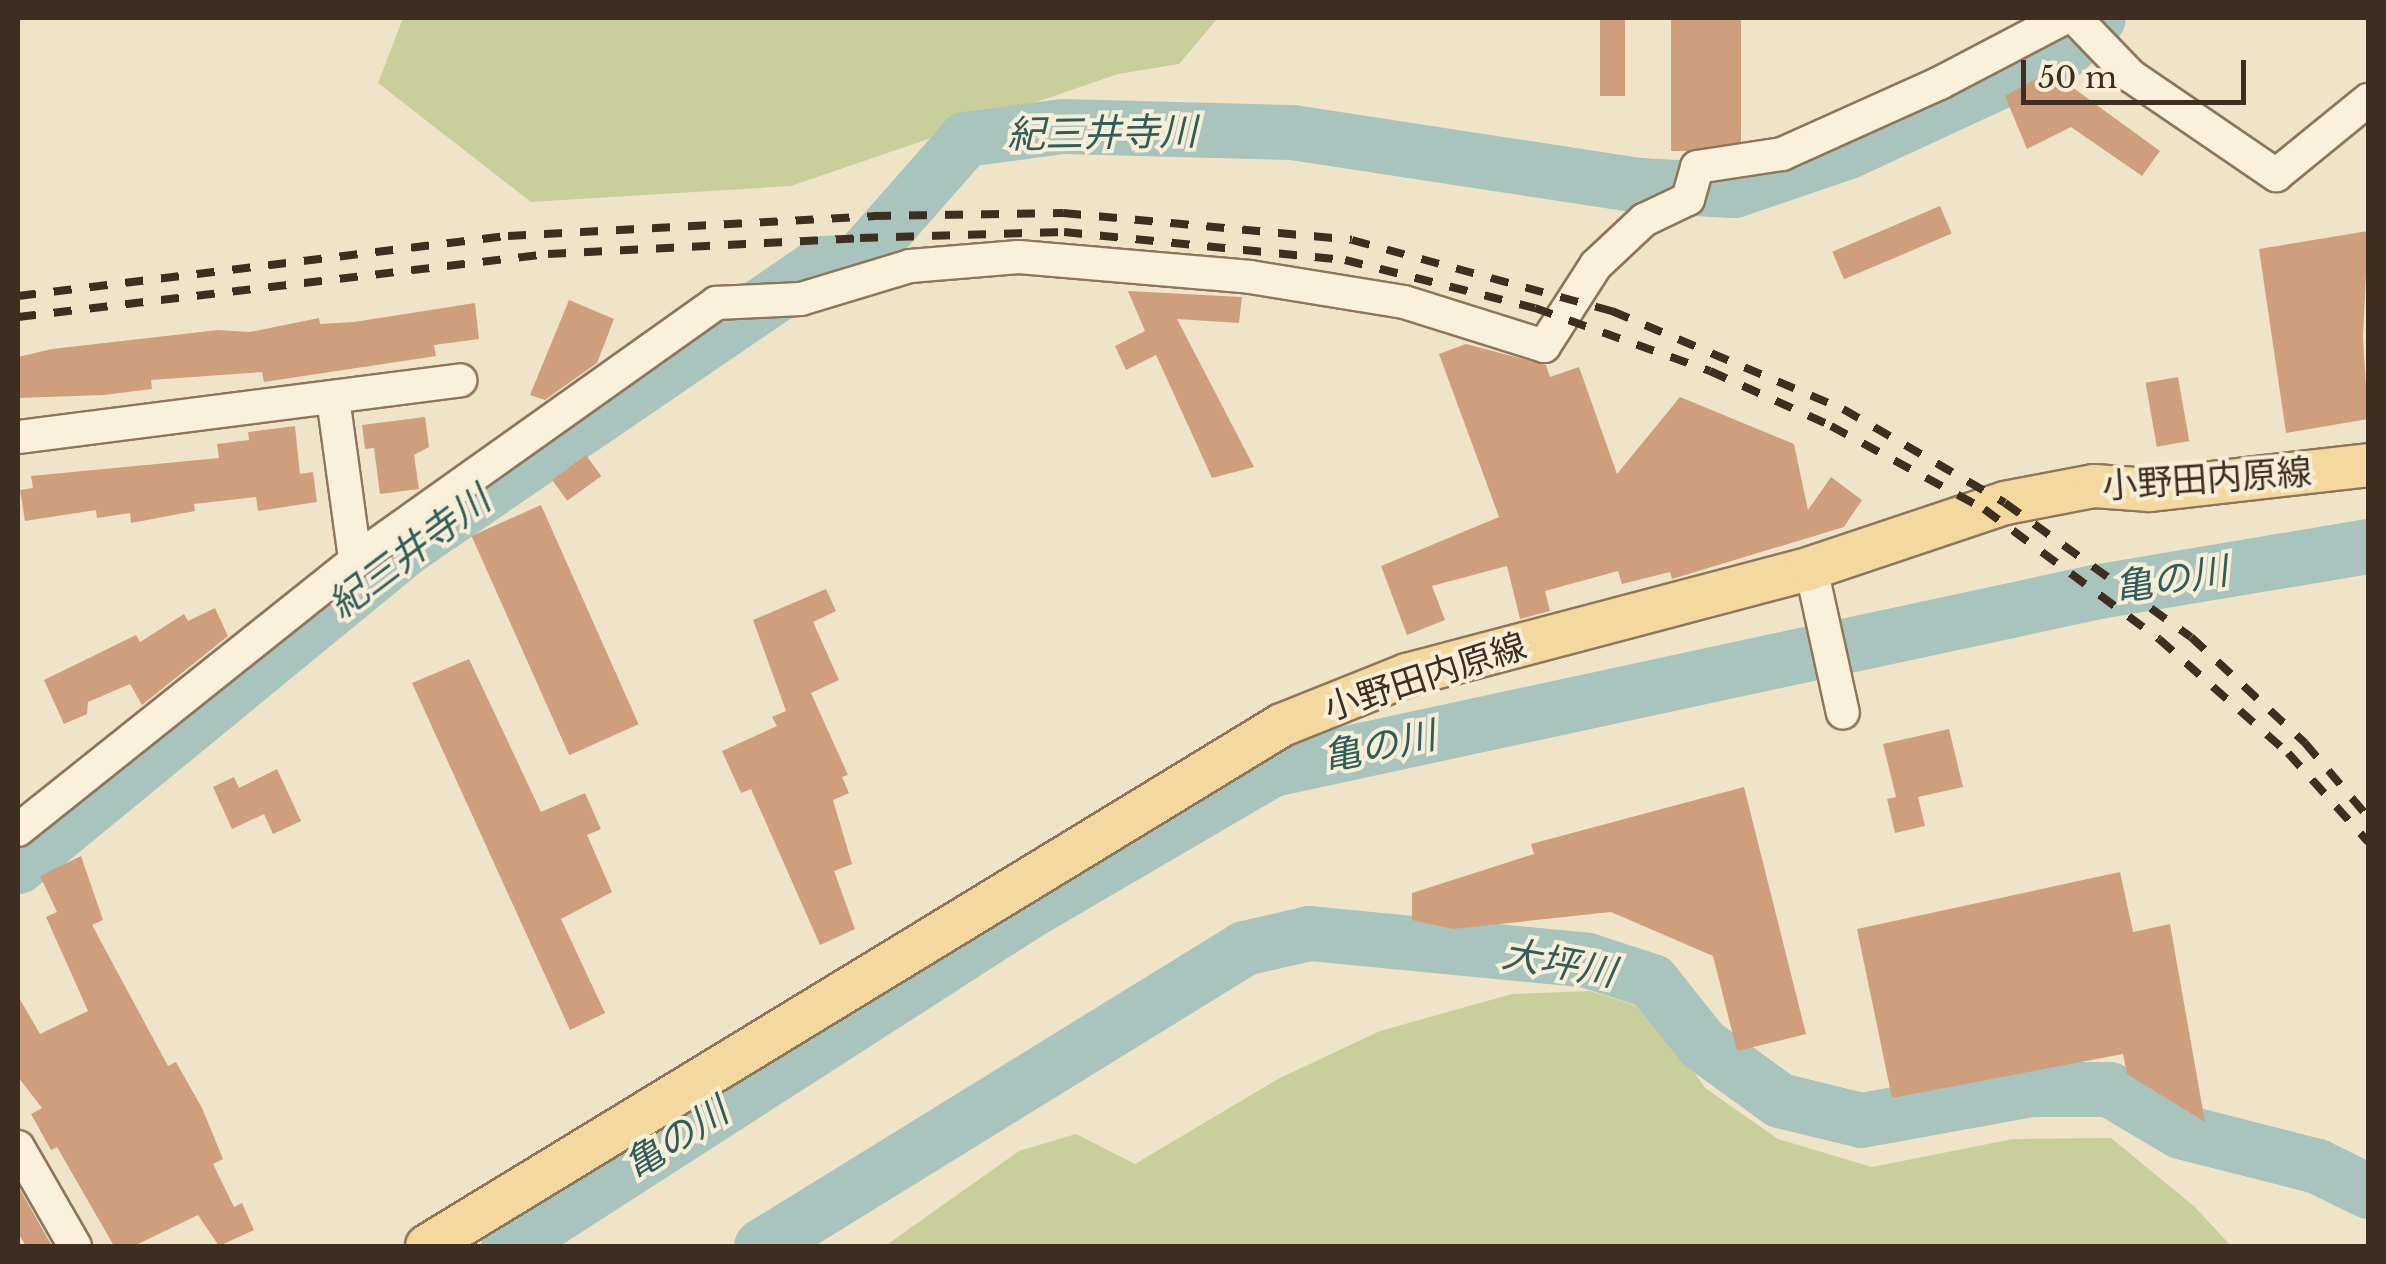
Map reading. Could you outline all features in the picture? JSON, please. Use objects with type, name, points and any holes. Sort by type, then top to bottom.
[{"type":"main road","name":"小野田内原線","points":[[427,1246],[1282,725],[1406,675],[1814,578],[1984,509],[2094,486],[2150,490],[2368,465]]},
{"type":"street","points":[[18,830],[356,559],[716,303],[778,301],[910,266],[1019,257],[1250,277],[1404,302],[1544,346],[1596,265],[1644,220],[1691,189],[1697,166],[1782,154],[1940,84],[2064,18]]},
{"type":"street","points":[[2075,18],[2131,76],[2276,175],[2368,100]]},
{"type":"street","points":[[18,438],[460,380]]},
{"type":"street","points":[[333,398],[356,559]]},
{"type":"street","points":[[1814,578],[1844,713]]},
{"type":"street","points":[[18,1147],[75,1246]]},
{"type":"green space","points":[[403,18],[1218,18],[1179,64],[1118,74],[791,186],[531,202],[378,83]]},
{"type":"green space","points":[[1590,991],[1653,1011],[1705,1088],[1778,1139],[1872,1167],[2013,1139],[2111,1138],[2195,1207],[2231,1246],[885,1246],[1019,1151],[1076,1134],[1135,1164],[1278,1079],[1380,1031],[1512,994]]},
{"type":"building","points":[[1600,18],[1625,18],[1625,96],[1600,96]]},
{"type":"building","points":[[1671,18],[1741,18],[1741,151],[1671,151]]},
{"type":"building","points":[[2050,71],[2160,151],[2142,176],[2071,127],[2027,149],[2005,96]]},
{"type":"building","points":[[1940,206],[1952,234],[1844,279],[1832,252]]},
{"type":"building","points":[[2368,231],[2363,338],[2368,419],[2286,433],[2259,249]]},
{"type":"building","points":[[1128,291],[1242,297],[1239,323],[1177,319],[1254,467],[1212,478],[1156,355],[1126,370],[1115,346],[1145,331]]},
{"type":"building","points":[[569,300],[614,319],[597,363],[545,400],[530,395]]},
{"type":"building","points":[[475,303],[479,339],[434,345],[436,356],[264,382],[262,372],[151,380],[152,389],[104,395],[18,398],[18,357],[52,349],[218,330],[250,332],[319,318],[320,324],[354,322]]},
{"type":"building","points":[[1466,344],[1546,365],[1550,377],[1579,367],[1617,474],[1680,397],[1794,444],[1808,510],[1831,477],[1862,500],[1844,527],[1672,579],[1670,572],[1622,584],[1618,571],[1545,591],[1550,611],[1520,619],[1507,566],[1432,586],[1445,620],[1407,635],[1381,566],[1499,517],[1439,354]]},
{"type":"building","points":[[2178,377],[2189,441],[2157,447],[2146,383]]},
{"type":"building","points":[[425,417],[429,447],[414,455],[419,489],[380,494],[374,448],[365,449],[362,425]]},
{"type":"building","points":[[295,426],[300,474],[313,472],[317,502],[258,511],[256,497],[194,504],[195,511],[131,523],[130,513],[97,518],[96,510],[25,521],[20,490],[33,488],[31,476],[219,458],[217,444],[249,440],[248,432]]},
{"type":"building","points":[[586,455],[601,476],[567,501],[552,480]]},
{"type":"building","points":[[541,505],[639,724],[569,755],[472,536]]},
{"type":"building","points":[[826,589],[836,611],[813,622],[839,680],[811,693],[848,775],[842,777],[849,793],[833,800],[852,864],[834,871],[855,929],[820,945],[751,789],[741,793],[722,751],[777,726],[772,717],[786,711],[753,620]]},
{"type":"building","points":[[215,608],[228,636],[142,705],[130,684],[88,702],[87,714],[64,724],[44,680],[136,635],[140,642],[184,614],[188,621]]},
{"type":"building","points":[[469,659],[541,812],[585,793],[601,829],[587,835],[612,892],[561,919],[605,1013],[570,1030],[412,683]]},
{"type":"building","points":[[1949,729],[1963,787],[1918,797],[1925,826],[1895,833],[1887,799],[1896,797],[1883,744]]},
{"type":"building","points":[[277,769],[301,821],[273,834],[264,814],[232,829],[213,787],[234,777],[239,788]]},
{"type":"building","points":[[1744,787],[1806,1034],[1737,1051],[1713,956],[1611,912],[1453,929],[1412,920],[1412,893],[1534,854],[1531,844]]},
{"type":"building","points":[[81,856],[103,920],[92,925],[168,1066],[176,1062],[202,1108],[223,1159],[213,1164],[234,1207],[242,1203],[254,1230],[219,1246],[198,1215],[134,1246],[114,1246],[57,1147],[51,1150],[31,1114],[42,1108],[18,1077],[18,996],[40,1034],[88,1011],[46,917],[57,912],[40,876]]},
{"type":"building","points":[[2120,872],[2133,932],[2170,924],[2205,1122],[2127,1074],[2123,1054],[1892,1098],[1857,929]]},
{"type":"building","points":[[18,1186],[52,1246],[26,1246],[18,1233]]},
{"type":"waterway","name":"紀三井寺川","points":[[18,866],[408,546],[822,263],[858,261],[965,139],[1062,126],[1292,132],[1638,185],[1734,190],[1848,151],[2064,51],[2098,18]]},
{"type":"waterway","name":"亀の川","points":[[508,1246],[1027,912],[1272,769],[2099,591],[2368,546]]},
{"type":"waterway","name":"大坪川","points":[[761,1246],[1244,948],[1309,933],[1587,960],[1652,981],[1702,1044],[1779,1100],[1861,1120],[2032,1089],[2109,1089],[2180,1131],[2317,1166],[2368,1191]]},
{"type":"railway","points":[[18,296],[508,236],[873,216],[1063,213],[1352,240],[1612,311],[1843,409],[2005,503],[2191,637],[2305,743],[2368,817]]},
{"type":"railway","points":[[18,317],[548,254],[860,238],[1064,232],[1345,260],[1535,308],[1710,371],[1831,426],[1984,509],[2159,639],[2288,753],[2368,842]]}]
